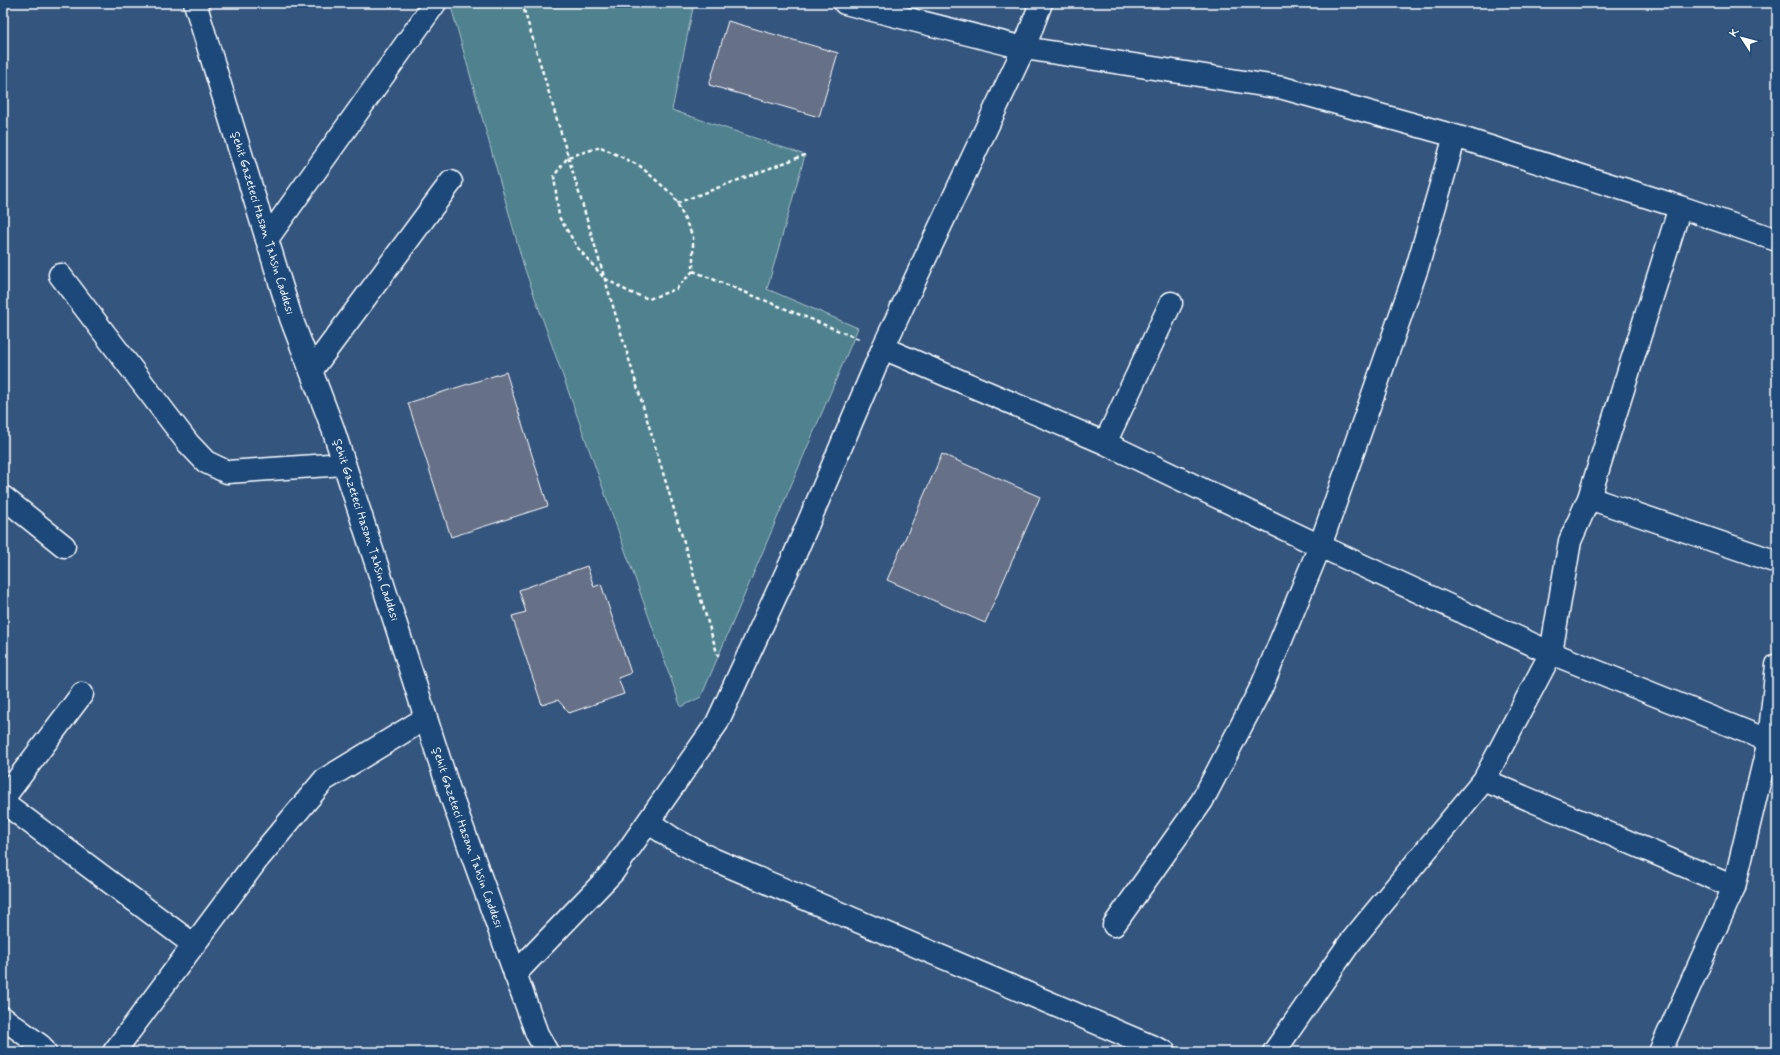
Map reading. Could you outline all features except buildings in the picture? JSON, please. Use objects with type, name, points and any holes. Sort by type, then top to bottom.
[{"type":"street","name":"Şehit Gazeteci Hasan Tahsin Caddesi","points":[[195,3],[291,318],[333,429],[451,796],[537,1034],[547,1052]]},
{"type":"street","points":[[267,239],[435,3]]},
{"type":"street","points":[[845,3],[1024,48],[1283,88],[1455,136],[1680,207],[1777,240]]},
{"type":"street","points":[[515,974],[613,872],[717,723],[795,554],[883,348],[1024,48],[1041,3]]},
{"type":"street","points":[[1114,926],[1202,800],[1262,686],[1320,546],[1417,268],[1455,136]]},
{"type":"street","points":[[311,371],[451,182]]},
{"type":"street","points":[[1274,1052],[1349,944],[1484,780],[1551,653],[1570,541],[1588,498],[1680,207]]},
{"type":"street","points":[[60,276],[188,443],[206,462],[227,472],[344,464]]},
{"type":"street","points":[[1105,443],[1171,303]]},
{"type":"street","points":[[883,348],[1105,443],[1320,546],[1551,653],[1773,743]]},
{"type":"street","points":[[3,497],[64,546]]},
{"type":"street","points":[[1588,498],[1777,562]]},
{"type":"street","points":[[1660,1052],[1734,887],[1773,743],[1777,665]]},
{"type":"street","points":[[82,694],[3,800],[194,945]]},
{"type":"street","points":[[114,1052],[257,860],[324,780],[426,718]]},
{"type":"street","points":[[1484,780],[1734,887]]},
{"type":"street","points":[[648,822],[672,838],[710,858],[1165,1052]]},
{"type":"street","points":[[3,1018],[41,1046],[46,1052]]},
{"type":"path","points":[[522,3],[718,657],[740,673]]},
{"type":"path","points":[[601,147],[640,166],[674,196],[693,237],[693,271],[676,289],[649,298],[629,292],[604,278],[578,248],[559,217],[554,176],[568,157],[601,147]]},
{"type":"path","points":[[677,203],[805,155]]},
{"type":"path","points":[[693,271],[883,348]]},
{"type":"green space","points":[[450,3],[694,3],[672,110],[805,155],[767,289],[858,328],[701,697],[681,707],[524,267]]}]
